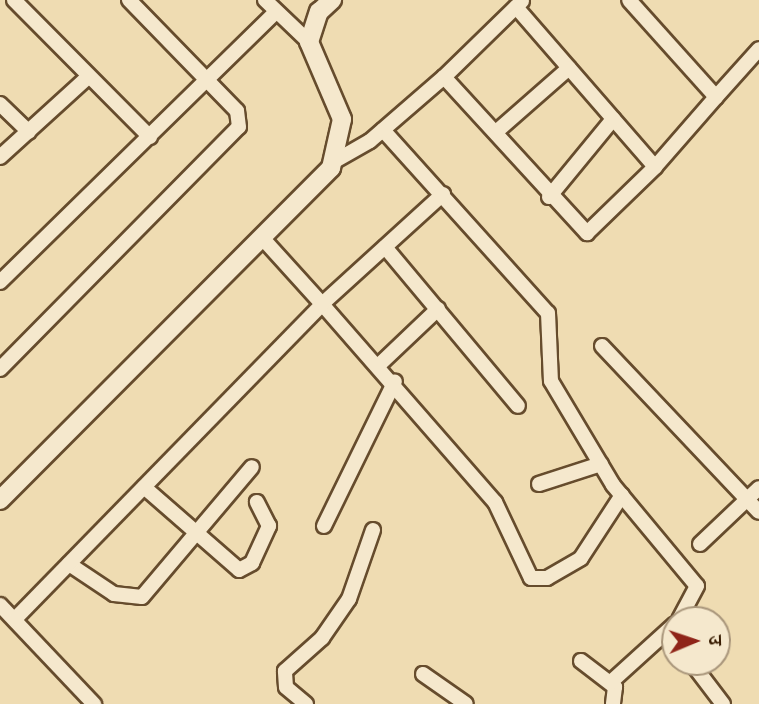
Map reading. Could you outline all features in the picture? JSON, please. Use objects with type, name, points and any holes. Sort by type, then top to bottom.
[{"type":"street","points":[[14,0],[149,137]]},
{"type":"street","points":[[0,369],[234,135],[241,119],[129,0]]},
{"type":"street","points":[[265,0],[309,42],[342,119],[335,161]]},
{"type":"street","points":[[309,42],[319,12],[332,0]]},
{"type":"street","points":[[629,0],[716,97]]},
{"type":"street","points":[[0,500],[265,240],[335,161],[383,130],[444,77],[519,3],[569,68],[655,167]]},
{"type":"street","points":[[0,282],[276,12]]},
{"type":"street","points":[[444,77],[496,132],[549,197],[591,233],[655,167],[759,49]]},
{"type":"street","points":[[496,132],[569,68]]},
{"type":"street","points":[[0,158],[89,76]]},
{"type":"street","points":[[0,104],[29,132]]},
{"type":"street","points":[[549,197],[613,119]]},
{"type":"street","points":[[383,130],[548,313],[551,381],[622,495],[694,579],[697,594],[689,606]]},
{"type":"street","points":[[15,620],[322,304],[443,194]]},
{"type":"street","points":[[265,240],[395,381],[500,509],[536,580],[581,558],[622,495]]},
{"type":"street","points":[[386,247],[518,405]]},
{"type":"street","points":[[380,364],[438,309]]},
{"type":"street","points":[[602,346],[759,512]]},
{"type":"street","points":[[324,526],[395,381]]},
{"type":"street","points":[[539,484],[601,464]]},
{"type":"street","points":[[69,564],[114,594],[142,597],[198,537],[251,467]]},
{"type":"street","points":[[144,487],[232,566],[248,569],[269,526],[257,502]]},
{"type":"street","points":[[700,544],[759,488]]},
{"type":"street","points":[[306,704],[283,676],[322,638],[349,599],[373,530]]},
{"type":"street","points":[[0,606],[94,704]]},
{"type":"street","points":[[611,682],[661,642]]},
{"type":"street","points":[[581,661],[611,682],[613,704]]},
{"type":"street","points":[[423,674],[466,704]]},
{"type":"street","points":[[702,676],[723,704]]}]
